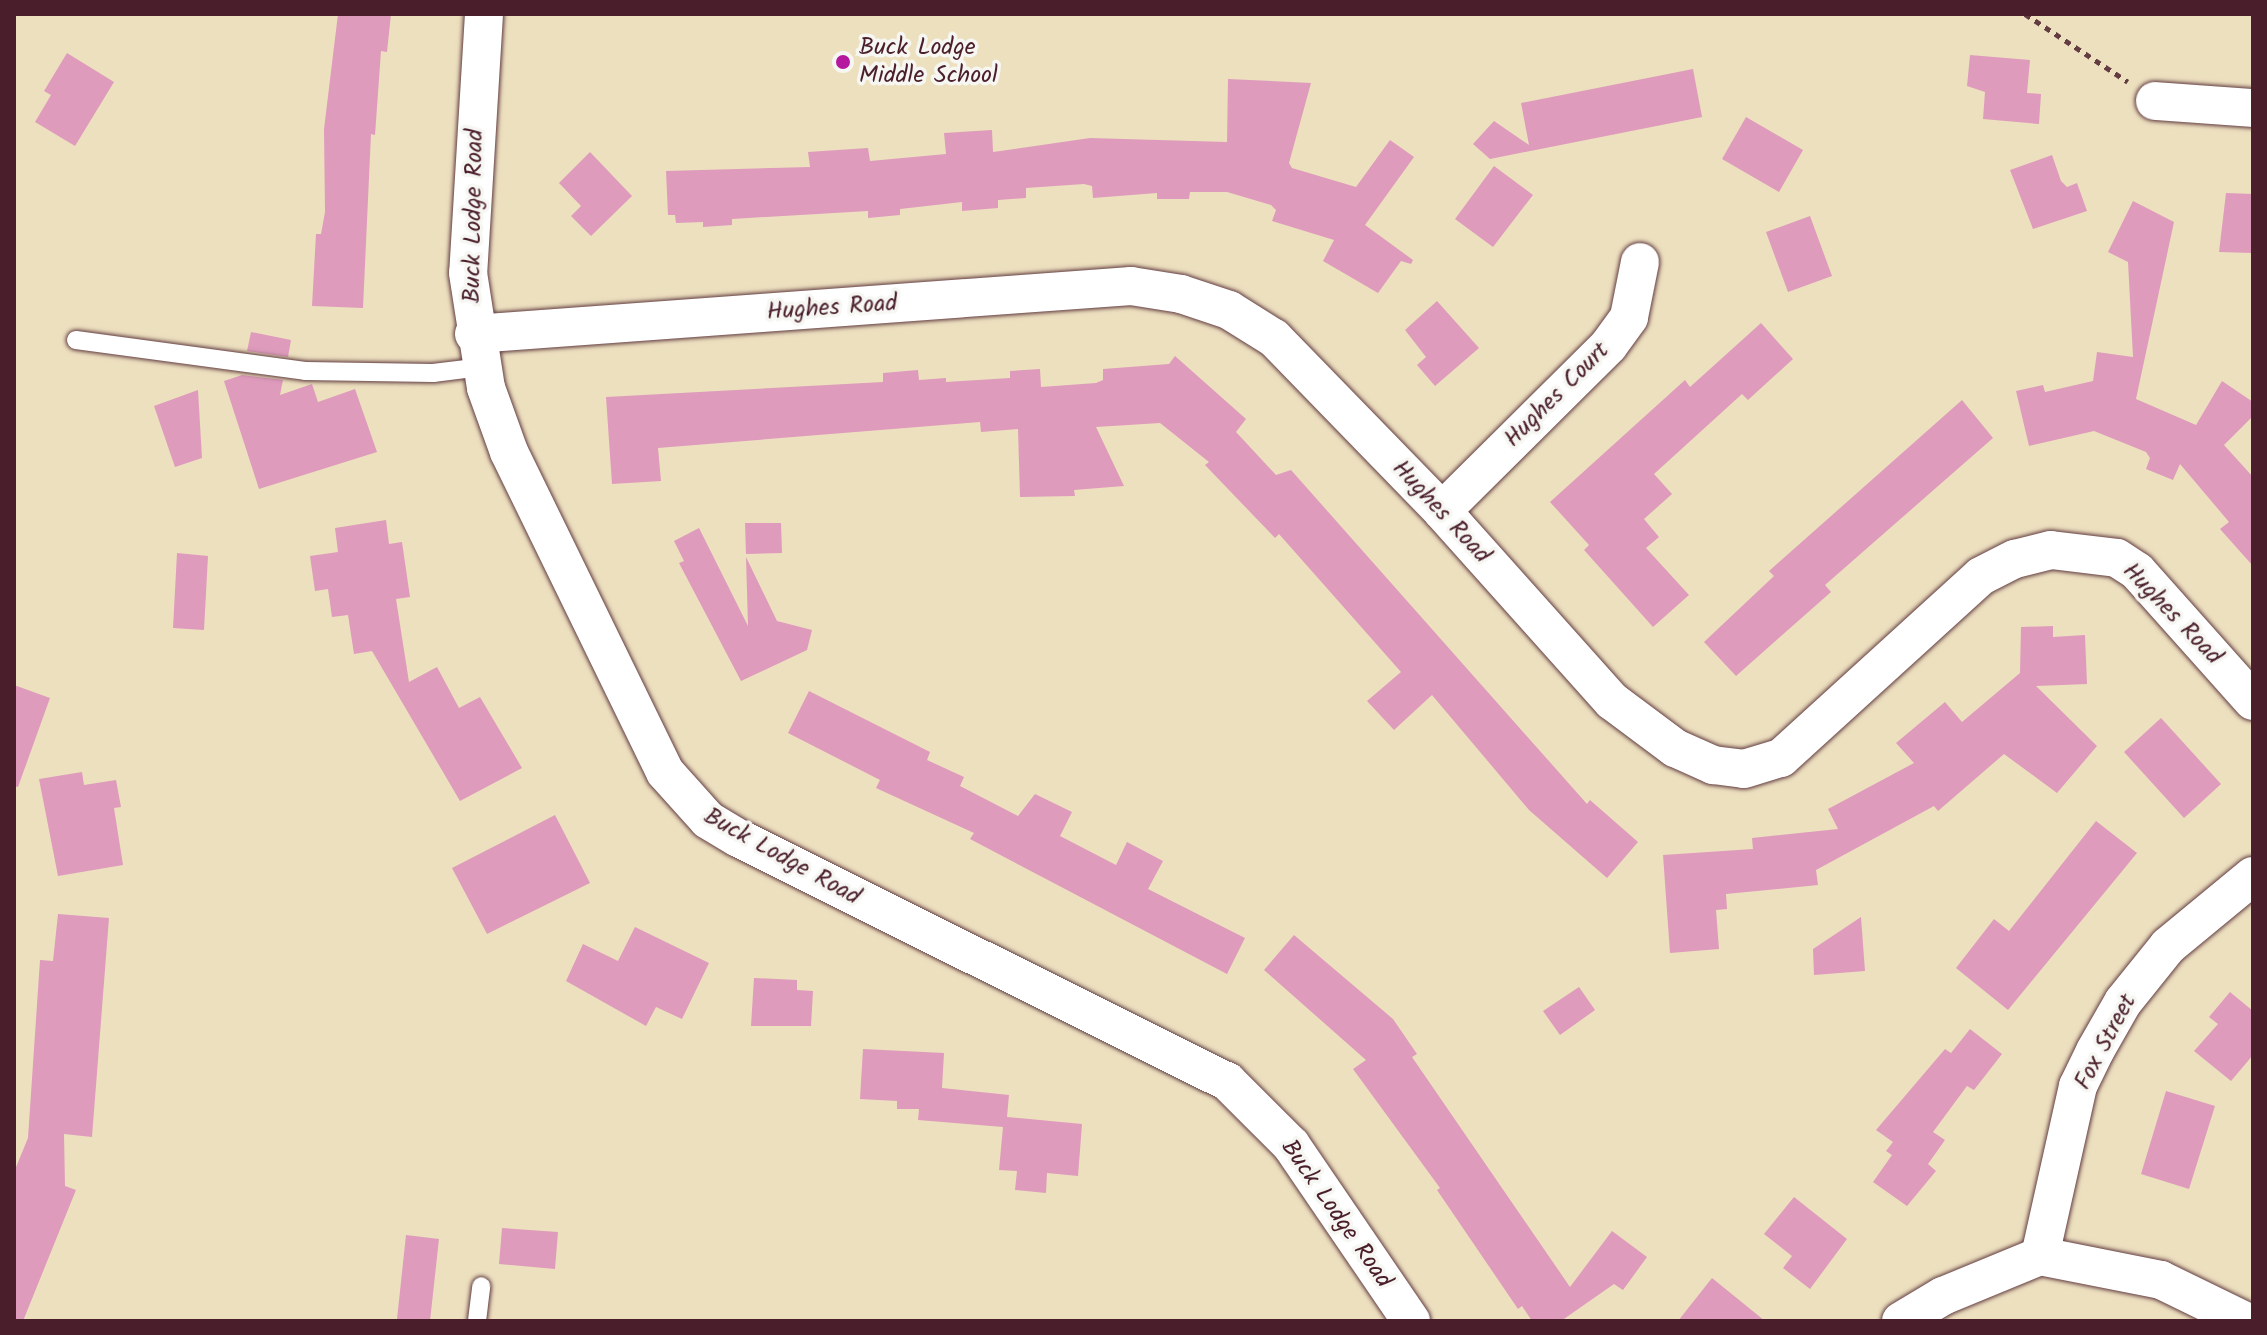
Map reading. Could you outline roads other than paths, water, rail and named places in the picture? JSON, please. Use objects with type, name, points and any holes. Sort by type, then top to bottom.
[{"type":"street","name":"Buck Lodge Road","points":[[484,14],[471,170],[468,273],[477,350],[509,452],[665,772],[684,797],[708,820],[819,880],[1228,1082],[1291,1145],[1411,1321]]},
{"type":"street","points":[[2155,101],[2253,108]]},
{"type":"street","name":"Hughes Court","points":[[1442,511],[1609,345],[1629,317],[1640,262]]},
{"type":"street","name":"Hughes Road","points":[[477,350],[1131,286],[1181,294],[1229,310],[1274,338],[1442,511],[1612,701],[1675,748],[1713,765],[1744,769],[1781,758],[1981,576],[2015,559],[2051,550],[2117,558],[2137,571],[2253,701]]},
{"type":"street","name":"Fox Street","points":[[2040,1256],[2078,1086],[2102,1038],[2123,1002],[2168,946],[2253,876]]},
{"type":"street","points":[[1901,1321],[1943,1296],[2040,1256],[2161,1280],[2245,1321]]},
{"type":"lane","points":[[76,340],[305,371],[433,373],[477,350]]},
{"type":"lane","points":[[477,1321],[481,1286]]},
{"type":"place","name":"Buck Lodge Middle School","points":[[843,62]]}]
